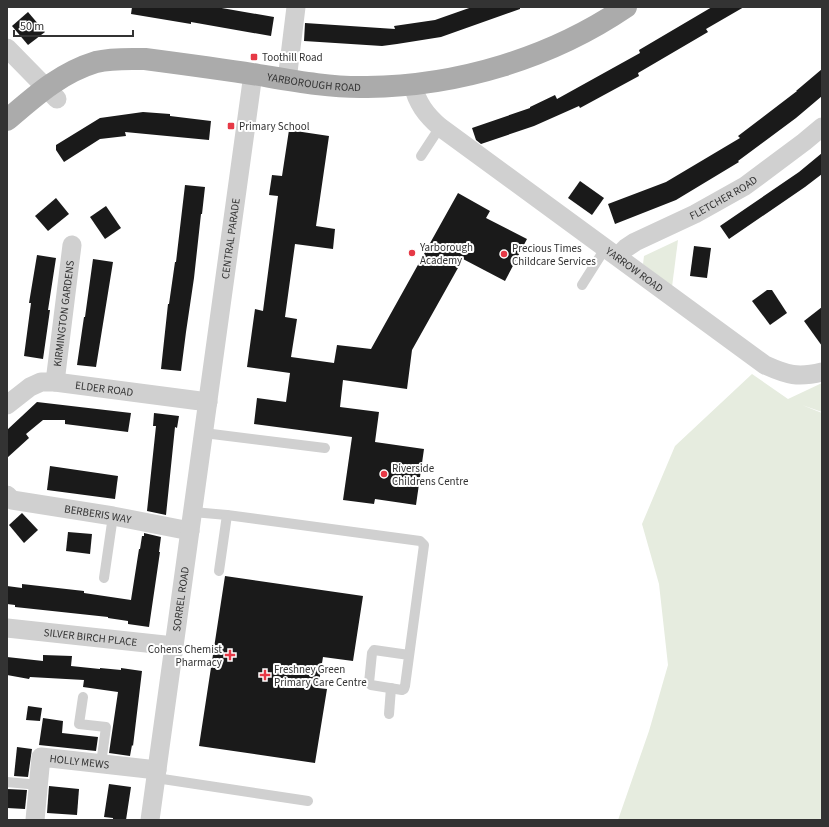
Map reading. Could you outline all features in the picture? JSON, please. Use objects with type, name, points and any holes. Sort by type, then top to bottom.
[{"type":"main road","name":"YARBOROUGH ROAD","points":[[7,120],[52,93],[70,72],[97,62],[121,59],[145,59],[321,85],[366,87],[413,85],[472,74],[532,56],[578,35],[626,7]]},
{"type":"street","points":[[287,80],[296,7]]},
{"type":"street","points":[[7,48],[52,93]]},
{"type":"street","name":"CENTRAL PARADE","points":[[208,402],[252,74]]},
{"type":"street","name":"YARROW ROAD","points":[[413,85],[415,94],[424,112],[440,127],[765,365],[784,374],[798,375],[822,372]]},
{"type":"street","name":"FLETCHER ROAD","points":[[612,252],[626,248],[635,242],[695,214],[745,186],[822,127]]},
{"type":"street","name":"KIRMINGTON GARDENS","points":[[55,382],[72,245]]},
{"type":"street","name":"ELDER ROAD","points":[[7,405],[30,387],[41,382],[55,382],[208,402]]},
{"type":"street","name":"SORREL ROAD","points":[[150,820],[208,402]]},
{"type":"street","name":"BERBERIS WAY","points":[[7,495],[12,500],[190,530]]},
{"type":"street","name":"SILVER BIRCH PLACE","points":[[7,628],[174,646]]},
{"type":"street","name":"HOLLY MEWS","points":[[35,820],[42,757],[101,764],[156,774]]},
{"type":"lane","points":[[421,156],[440,127]]},
{"type":"lane","points":[[582,285],[612,252]]},
{"type":"lane","points":[[204,432],[325,448]]},
{"type":"lane","points":[[193,512],[227,514],[420,541],[424,545],[409,655],[404,688],[402,690],[371,685],[369,683],[372,653],[374,650],[409,655]]},
{"type":"lane","points":[[219,571],[227,514]]},
{"type":"lane","points":[[104,578],[113,516]]},
{"type":"lane","points":[[389,714],[391,688]]},
{"type":"lane","points":[[83,696],[79,724],[106,727],[101,764]]},
{"type":"lane","points":[[156,774],[308,801]]},
{"type":"lane","points":[[7,782],[39,785]]},
{"type":"shaded area","points":[[678,240],[672,287],[643,264],[644,256]]},
{"type":"shaded area","points":[[752,374],[788,399],[822,383],[822,412],[802,405],[822,413],[822,820],[618,820],[649,731],[668,665],[659,584],[642,524],[675,446]]},
{"type":"building","points":[[132,7],[216,7],[274,17],[271,36],[191,22],[191,24],[131,14]]},
{"type":"building","points":[[472,7],[520,7],[520,9],[441,37],[397,44],[382,46],[304,41],[305,23],[395,29],[394,26],[435,20]]},
{"type":"building","points":[[712,7],[744,7],[706,29],[708,32],[638,73],[639,76],[580,108],[579,106],[534,126],[481,144],[476,140],[472,128],[530,108],[555,95],[557,99],[640,53],[639,50]]},
{"type":"building","points":[[28,12],[45,32],[28,45],[12,26]]},
{"type":"building","points":[[822,69],[822,96],[796,118],[738,161],[739,162],[676,200],[615,224],[608,204],[666,182],[740,138],[738,136],[797,91]]},
{"type":"building","points":[[143,112],[170,114],[170,116],[211,121],[209,140],[125,132],[126,136],[100,139],[64,162],[56,150],[56,145],[100,118]]},
{"type":"building","points":[[289,130],[329,136],[316,226],[335,229],[333,249],[295,244],[285,317],[297,319],[291,357],[334,363],[337,345],[371,349],[458,193],[490,211],[486,218],[527,239],[505,281],[463,259],[412,350],[407,389],[343,380],[340,407],[379,412],[375,442],[424,449],[416,505],[375,499],[374,504],[343,500],[352,437],[254,424],[257,398],[286,402],[290,373],[247,367],[255,309],[263,311],[278,196],[269,195],[272,175],[282,176]]},
{"type":"building","points":[[822,153],[822,174],[729,239],[720,226],[799,172]]},
{"type":"building","points":[[580,181],[604,198],[592,215],[568,198]]},
{"type":"building","points":[[185,185],[205,187],[181,371],[161,369],[168,304],[176,262]]},
{"type":"building","points":[[56,198],[69,214],[48,231],[35,216]]},
{"type":"building","points":[[106,206],[121,228],[105,239],[90,217]]},
{"type":"building","points":[[694,246],[711,248],[707,278],[690,276]]},
{"type":"building","points":[[37,255],[56,258],[48,310],[50,310],[43,359],[24,356],[31,303],[29,303]]},
{"type":"building","points":[[93,259],[113,262],[96,367],[77,365]]},
{"type":"building","points":[[767,290],[772,290],[787,313],[770,325],[752,301]]},
{"type":"building","points":[[822,307],[822,346],[804,321]]},
{"type":"building","points":[[37,402],[131,413],[128,432],[65,424],[65,420],[43,420],[26,434],[29,438],[7,458],[7,430]]},
{"type":"building","points":[[154,413],[179,416],[177,428],[175,427],[166,515],[147,511],[156,426],[153,426]]},
{"type":"building","points":[[50,466],[118,476],[115,499],[47,490]]},
{"type":"building","points":[[22,513],[38,530],[24,543],[9,525]]},
{"type":"building","points":[[68,532],[92,534],[90,554],[66,551]]},
{"type":"building","points":[[144,533],[161,537],[149,627],[128,624],[128,621],[108,617],[15,607],[15,605],[7,604],[7,586],[22,588],[22,584],[84,591],[84,593],[131,600],[139,549]]},
{"type":"building","name":"Freshney Green Primary Care Centre","points":[[225,576],[363,596],[353,661],[323,657],[318,688],[327,689],[315,763],[199,746]]},
{"type":"building","points":[[43,655],[72,656],[71,666],[121,670],[121,668],[142,671],[133,746],[132,745],[130,756],[109,753],[118,692],[83,687],[84,680],[30,677],[29,679],[7,675],[7,657],[43,661]]},
{"type":"building","points":[[28,706],[42,708],[40,721],[26,720]]},
{"type":"building","points":[[43,718],[63,721],[62,733],[98,737],[96,751],[39,745]]},
{"type":"building","points":[[17,747],[32,749],[28,777],[14,776]]},
{"type":"building","points":[[109,784],[131,787],[126,820],[113,820],[113,818],[104,817]]},
{"type":"building","points":[[49,786],[79,789],[77,815],[47,813]]},
{"type":"building","points":[[7,789],[27,790],[25,809],[7,808]]},
{"type":"place","name":"Toothill Road","points":[[254,57]]},
{"type":"place","name":"Primary School","points":[[231,126]]},
{"type":"place","name":"Yarborough Academy","points":[[412,253]]},
{"type":"place","name":"Precious Times Childcare Services","points":[[504,254]]},
{"type":"place","name":"Riverside Childrens Centre","points":[[384,474]]},
{"type":"place","name":"Cohens Chemist Pharmacy","points":[[230,655]]},
{"type":"place","name":"Freshney Green Primary Care Centre","points":[[265,675]]}]
